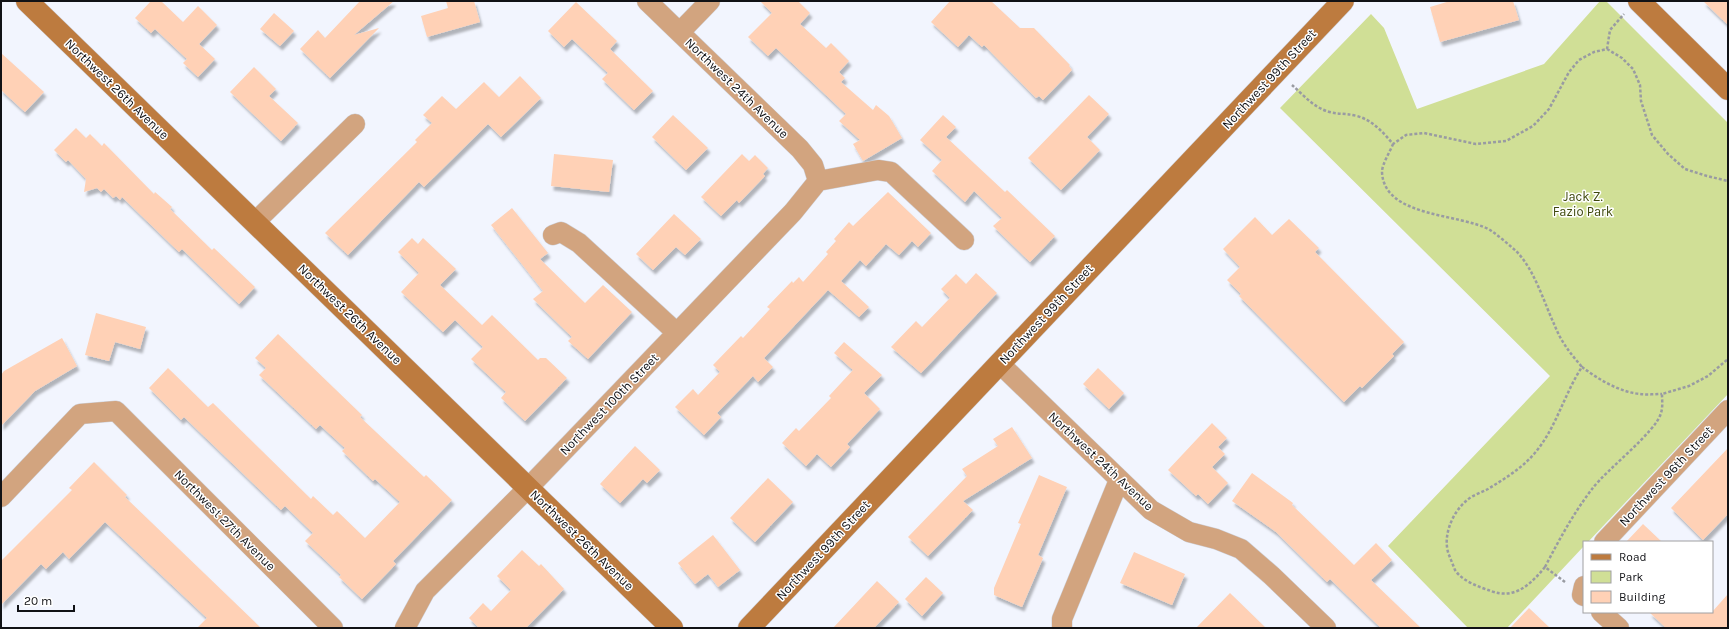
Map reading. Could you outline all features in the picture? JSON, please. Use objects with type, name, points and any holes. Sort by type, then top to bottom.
[{"type":"street","name":"Northwest 26th Avenue","points":[[27,1],[672,628]]},
{"type":"street","name":"Northwest 24th Avenue","points":[[647,1],[800,149],[813,165],[818,182]]},
{"type":"street","points":[[680,32],[710,1]]},
{"type":"street","name":"Northwest 99th Street","points":[[749,628],[1343,1]]},
{"type":"street","points":[[1632,7],[1728,89]]},
{"type":"street","points":[[255,222],[355,124]]},
{"type":"street","points":[[818,182],[878,170],[891,172],[964,240]]},
{"type":"street","name":"Northwest 100th Street","points":[[405,628],[425,591],[528,488],[677,333],[793,212],[818,182]]},
{"type":"street","points":[[553,235],[561,232],[579,242],[677,333]]},
{"type":"street","name":"Northwest 24th Avenue","points":[[999,364],[1151,510],[1189,532],[1216,539],[1241,549],[1271,575],[1326,628]]},
{"type":"street","name":"Northwest 96th Street","points":[[1605,541],[1728,410]]},
{"type":"street","name":"Northwest 27th Avenue","points":[[1,497],[80,414],[116,411],[333,628]]},
{"type":"street","points":[[1062,628],[1062,619],[1119,480]]},
{"type":"street","points":[[1602,613],[1619,628]]},
{"type":"path","points":[[1607,49],[1610,30],[1632,7]]},
{"type":"path","points":[[1728,181],[1685,169],[1668,154],[1652,135],[1641,101],[1640,84],[1633,69],[1622,58],[1607,49],[1594,52],[1579,60],[1569,72],[1549,109],[1533,126],[1506,141],[1476,144],[1424,133],[1406,135],[1393,144],[1382,171],[1385,186],[1398,200],[1408,206],[1456,218],[1489,230],[1517,252],[1532,275],[1555,328],[1566,348],[1582,366],[1599,379],[1620,388],[1640,394],[1662,394],[1689,386],[1708,376],[1728,359]]},
{"type":"path","points":[[1277,71],[1317,107],[1334,114],[1356,116],[1371,122],[1382,131],[1393,144]]},
{"type":"path","points":[[1582,366],[1572,382],[1551,428],[1534,454],[1514,472],[1467,500],[1455,513],[1448,530],[1448,551],[1456,571],[1473,585],[1494,592],[1514,593],[1531,584],[1545,568],[1567,526],[1592,489],[1612,467],[1653,428],[1661,413],[1662,394]]},
{"type":"path","points":[[1545,568],[1583,592]]},
{"type":"green space","name":"Jack Z. Fazio Park","points":[[1600,1],[1606,1],[1728,123],[1728,394],[1589,541],[1583,541],[1583,547],[1507,628],[1468,628],[1388,546],[1550,376],[1280,108],[1371,14],[1384,28],[1417,109],[1544,64]]},
{"type":"building","points":[[151,1],[161,1],[183,22],[198,6],[217,25],[199,44],[215,59],[198,77],[183,63],[187,59],[155,29],[151,33],[135,18]]},
{"type":"building","points":[[360,1],[394,1],[354,35],[379,28],[330,78],[300,49],[318,30],[325,38]]},
{"type":"building","points":[[446,1],[474,1],[480,22],[427,37],[421,16],[448,8]]},
{"type":"building","points":[[760,1],[798,1],[810,13],[800,24],[826,48],[831,43],[849,61],[839,72],[845,78],[841,82],[873,110],[876,105],[889,116],[902,138],[863,161],[853,144],[860,140],[839,121],[846,114],[776,48],[768,56],[748,37],[772,13]]},
{"type":"building","points":[[950,1],[991,1],[1020,28],[1034,28],[1070,65],[1069,66],[1072,70],[1043,100],[1039,96],[1036,98],[984,45],[982,47],[969,35],[958,47],[931,22]]},
{"type":"building","points":[[1450,1],[1513,1],[1519,20],[1440,42],[1430,7]]},
{"type":"building","points":[[1703,1],[1728,1],[1728,25]]},
{"type":"building","points":[[576,2],[617,41],[610,49],[653,91],[634,110],[602,79],[608,73],[572,39],[564,47],[548,31]]},
{"type":"building","points":[[274,13],[294,31],[280,46],[260,29]]},
{"type":"building","points":[[1,53],[44,92],[25,112],[1,90]]},
{"type":"building","points":[[254,67],[276,89],[269,96],[298,123],[281,141],[230,92]]},
{"type":"building","points":[[520,76],[541,98],[501,137],[488,124],[424,187],[419,182],[348,255],[325,233],[417,142],[415,140],[432,123],[423,115],[442,96],[456,109],[484,82],[499,97]]},
{"type":"building","points":[[1089,95],[1109,114],[1087,137],[1100,150],[1061,190],[1028,158]]},
{"type":"building","points":[[673,115],[708,148],[686,170],[652,137]]},
{"type":"building","points":[[943,115],[956,127],[946,137],[1005,192],[1007,190],[1055,236],[1030,262],[993,226],[1002,218],[974,191],[965,202],[932,171],[942,160],[920,140]]},
{"type":"building","points":[[76,128],[86,138],[90,134],[102,146],[104,143],[154,194],[155,192],[172,207],[170,209],[212,250],[214,248],[255,287],[239,304],[182,249],[179,252],[122,197],[120,200],[116,196],[113,198],[104,189],[101,192],[97,188],[84,192],[86,179],[68,160],[66,162],[54,150]]},
{"type":"building","points":[[554,154],[613,160],[609,192],[551,186]]},
{"type":"building","points":[[742,154],[749,161],[755,155],[768,168],[763,174],[765,176],[739,203],[737,200],[721,216],[701,197]]},
{"type":"building","points":[[888,192],[931,233],[918,247],[912,241],[899,255],[886,244],[866,266],[860,260],[841,281],[869,307],[859,317],[828,290],[764,358],[773,367],[758,382],[753,376],[717,413],[721,417],[704,435],[675,407],[693,389],[698,395],[720,372],[713,365],[741,336],[743,338],[770,309],[767,307],[792,281],[793,283],[799,277],[803,282],[828,254],[826,252],[836,241],[834,239],[849,222],[853,226]]},
{"type":"building","points":[[512,208],[548,253],[540,259],[585,303],[603,285],[632,312],[588,359],[568,341],[572,337],[533,299],[543,291],[491,225]]},
{"type":"building","points":[[674,214],[701,239],[685,255],[676,247],[653,270],[636,254]]},
{"type":"building","points":[[1255,217],[1272,235],[1289,219],[1319,248],[1315,252],[1404,342],[1392,354],[1394,356],[1362,388],[1360,386],[1344,402],[1239,296],[1241,294],[1227,280],[1240,267],[1223,249]]},
{"type":"building","points":[[412,238],[418,244],[423,238],[456,269],[440,285],[482,325],[492,315],[538,360],[540,358],[546,358],[567,378],[525,421],[501,398],[506,392],[471,359],[483,347],[455,320],[443,332],[401,292],[419,273],[398,252]]},
{"type":"building","points":[[976,273],[997,293],[921,373],[891,347],[916,321],[922,327],[950,298],[941,289],[956,274],[966,284]]},
{"type":"building","points":[[96,313],[146,327],[140,349],[115,342],[109,361],[85,355]]},
{"type":"building","points":[[278,334],[362,415],[360,417],[424,477],[426,475],[452,500],[393,561],[396,564],[362,599],[339,577],[341,575],[305,541],[313,533],[285,506],[281,510],[184,417],[181,420],[149,388],[168,368],[208,407],[213,403],[311,499],[313,496],[333,515],[337,511],[365,538],[400,502],[375,479],[373,481],[342,451],[345,448],[320,425],[316,429],[259,375],[266,368],[255,358]]},
{"type":"building","points":[[62,338],[77,366],[35,391],[1,426],[1,375],[4,371]]},
{"type":"building","points":[[844,342],[882,375],[864,393],[880,409],[847,444],[850,447],[831,467],[817,454],[806,466],[782,443],[796,428],[799,431],[831,398],[829,396],[853,370],[834,353]]},
{"type":"building","points":[[1098,368],[1124,393],[1109,409],[1083,384]]},
{"type":"building","points":[[1212,423],[1227,438],[1218,447],[1225,454],[1212,467],[1228,483],[1208,504],[1198,494],[1196,496],[1168,470]]},
{"type":"building","points":[[1012,427],[1032,458],[963,501],[973,510],[928,556],[908,537],[967,476],[962,469],[998,446],[993,439]]},
{"type":"building","points":[[635,446],[660,470],[647,483],[643,479],[620,503],[600,484]]},
{"type":"building","points":[[1728,448],[1728,514],[1703,540],[1671,508]]},
{"type":"building","points":[[94,462],[127,495],[125,497],[261,628],[197,628],[207,618],[105,522],[69,559],[63,552],[46,569],[41,564],[1,605],[1,561],[72,490],[69,488]]},
{"type":"building","points":[[1252,473],[1293,503],[1292,505],[1354,565],[1376,543],[1392,560],[1371,580],[1421,628],[1381,628],[1330,579],[1327,582],[1276,532],[1232,501]]},
{"type":"building","points":[[1039,475],[1067,487],[1038,555],[1043,558],[1022,607],[994,595],[994,588],[1021,524],[1018,523]]},
{"type":"building","points":[[768,478],[793,502],[755,542],[730,518]]},
{"type":"building","points":[[1643,524],[1661,541],[1627,541]]},
{"type":"building","points":[[713,535],[740,570],[718,587],[708,574],[695,584],[678,563]]},
{"type":"building","points":[[522,550],[539,566],[541,564],[564,589],[526,628],[479,628],[469,618],[483,603],[491,611],[511,590],[497,576]]},
{"type":"building","points":[[1134,552],[1185,574],[1172,605],[1120,583]]},
{"type":"building","points":[[926,577],[943,593],[922,616],[905,599]]},
{"type":"building","points":[[877,581],[899,602],[874,628],[833,628]]},
{"type":"building","points":[[1230,593],[1266,628],[1196,628]]},
{"type":"building","points":[[1728,594],[1728,628],[1666,628],[1650,613],[1713,613],[1713,611]]},
{"type":"building","points":[[1529,608],[1550,628],[1510,628]]}]
